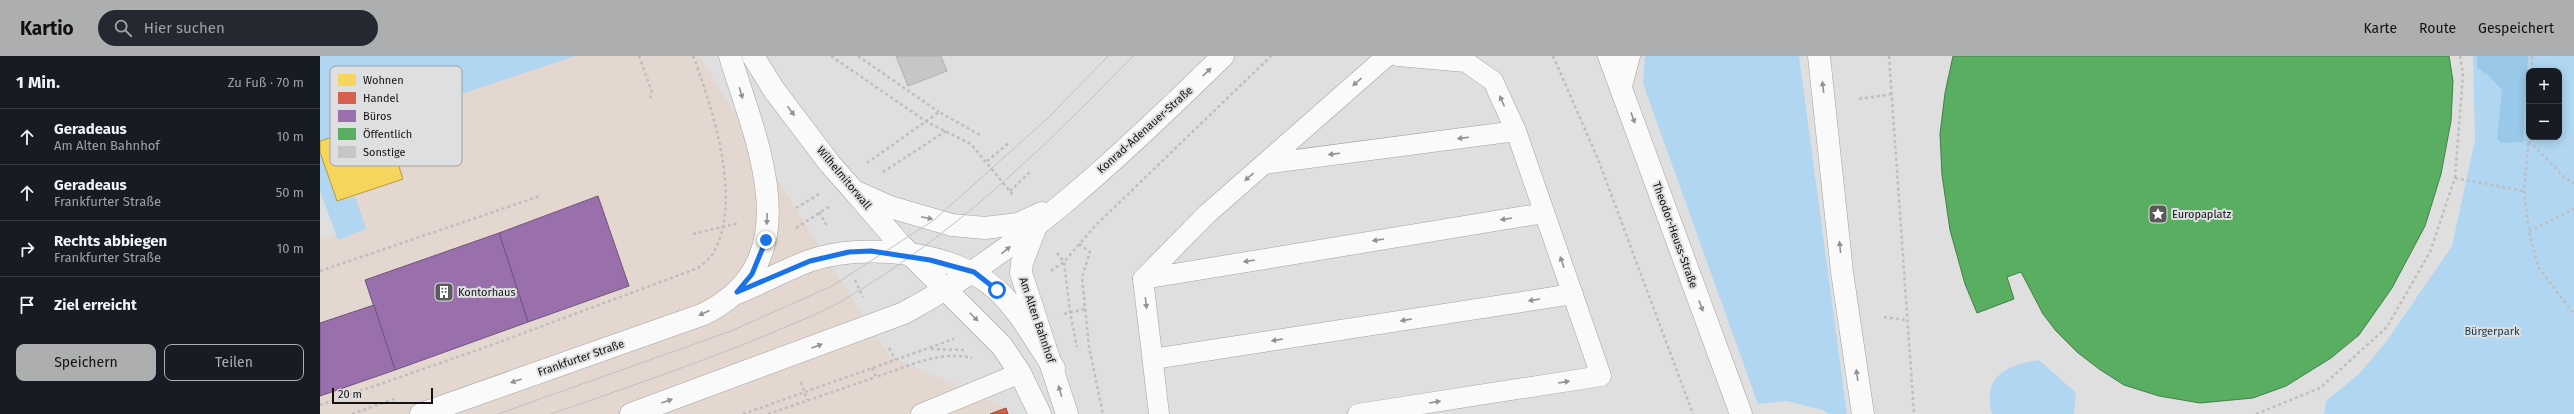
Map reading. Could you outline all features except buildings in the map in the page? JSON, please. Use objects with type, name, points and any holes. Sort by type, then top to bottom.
[{"type":"main road","name":"Frankfurter Straße","points":[[730,56],[757,141],[768,192],[766,240],[752,274],[737,292]]},
{"type":"main road","name":"Wilhelmitorwall","points":[[754,56],[774,90],[830,164],[911,256],[946,290]]},
{"type":"main road","name":"Konrad-Adenauer-Straße","points":[[946,290],[974,272],[1036,226],[1224,56]]},
{"type":"main road","name":"Theodor-Heuss-Straße","points":[[1609,56],[1741,414]]},
{"type":"main road","points":[[1621,86],[1629,56]]},
{"type":"main road","points":[[1819,56],[1842,272],[1863,414]]},
{"type":"main road","name":"Konrad-Adenauer-Straße","points":[[854,191],[890,207],[920,217],[952,225],[985,228],[1018,224],[1064,202]]},
{"type":"main road","name":"Am Alten Bahnhof","points":[[1036,226],[1022,263],[1021,274],[1025,290],[1054,368],[1067,414]]},
{"type":"main road","name":"Frankfurter Straße","points":[[421,414],[704,314],[737,292],[810,261],[841,253],[871,251],[911,256],[974,272]]},
{"type":"main road","name":"Am Alten Bahnhof","points":[[974,272],[1009,303],[1054,368]]},
{"type":"main road","points":[[642,412],[904,313],[946,290],[1002,346],[1020,373],[1040,414]]},
{"type":"lane","points":[[1143,278],[1207,214],[1387,56]]},
{"type":"lane","points":[[1358,414],[1398,411],[1601,376],[1516,131],[1493,81],[1466,62],[1398,56]]},
{"type":"lane","points":[[1264,164],[1516,131]]},
{"type":"lane","points":[[1143,278],[1544,213]]},
{"type":"lane","points":[[1143,278],[1159,414]]},
{"type":"lane","points":[[1153,359],[1573,294]]},
{"type":"lane","points":[[921,414],[1020,373]]},
{"type":"path","points":[[639,56],[652,92],[650,99]]},
{"type":"path","points":[[320,405],[680,277],[698,268],[712,256],[723,226],[726,200],[721,150],[705,86],[693,56]]},
{"type":"path","points":[[831,56],[927,122],[971,144],[986,161],[1010,142]]},
{"type":"path","points":[[858,56],[939,112],[980,135]]},
{"type":"path","points":[[1025,290],[1064,262],[1079,244],[1271,56]]},
{"type":"path","points":[[1553,56],[1598,159],[1693,414]]},
{"type":"path","points":[[1889,56],[1906,320],[1914,414]]},
{"type":"path","points":[[2256,414],[2320,388],[2387,327],[2430,252],[2455,178],[2463,74],[2460,56]]},
{"type":"path","points":[[2532,56],[2532,68]]},
{"type":"path","points":[[1859,99],[1892,94]]},
{"type":"path","points":[[862,167],[939,112]]},
{"type":"path","points":[[854,191],[947,131]]},
{"type":"path","points":[[2529,140],[2524,191],[2529,232],[2538,267],[2574,314]]},
{"type":"path","points":[[2530,140],[2564,177],[2574,184]]},
{"type":"path","points":[[1010,191],[1031,171]]},
{"type":"path","points":[[2455,178],[2524,191]]},
{"type":"path","points":[[793,210],[822,192]]},
{"type":"path","points":[[320,270],[540,196]]},
{"type":"path","points":[[2529,232],[2574,208]]},
{"type":"path","points":[[820,212],[896,360]]},
{"type":"path","points":[[693,234],[740,222]]},
{"type":"path","points":[[1079,244],[1090,252],[1082,277],[1089,347],[1103,414]]},
{"type":"path","points":[[1064,262],[1070,312],[1079,353]]},
{"type":"path","points":[[1056,316],[1085,309]]},
{"type":"path","points":[[1884,317],[1906,320]]},
{"type":"path","points":[[743,414],[957,337],[979,323]]},
{"type":"path","points":[[768,414],[942,355],[958,355],[976,359]]},
{"type":"path","points":[[872,368],[876,377]]},
{"type":"path","points":[[805,392],[807,400]]},
{"type":"shaded area","points":[[320,56],[699,56],[889,356],[919,368],[1006,408],[1008,414],[320,414],[320,240],[345,232],[320,152]]},
{"type":"shaded area","points":[[2477,56],[2528,56],[2527,68],[2526,68],[2523,142],[2501,143],[2497,139],[2502,90],[2488,75],[2477,68]]},
{"type":"green space","points":[[320,56],[575,56],[462,94],[462,66],[330,66],[330,138],[320,141]]},
{"type":"green space","points":[[1645,56],[1799,56],[1847,414],[1829,414],[1823,410],[1787,401],[1758,404],[1647,95],[1643,82]]},
{"type":"green space","name":"Bürgerpark","points":[[2473,56],[2574,56],[2574,414],[2324,414],[2326,401],[2360,373],[2386,342],[2452,246],[2475,140]]},
{"type":"green space","points":[[320,152],[337,201],[355,197],[366,229],[338,240],[320,191]]},
{"type":"green space","points":[[2039,360],[2076,393],[2074,414],[1992,414],[1990,401],[1991,390],[1994,382],[2000,375],[2007,369],[2017,365]]},
{"type":"tram line","points":[[498,414],[731,331],[832,286],[934,220],[1049,117],[1108,56]]},
{"type":"tram line","points":[[551,414],[659,376],[767,335],[831,307],[881,277],[958,220],[995,189],[1066,124],[1133,56]]},
{"type":"place","name":"Europaplatz","points":[[2158,214]]},
{"type":"place","name":"Kontorhaus","points":[[444,292]]},
{"type":"route","points":[[766,240],[752,274],[737,292],[810,261],[832,254],[871,251],[911,256],[974,272],[997,290]]}]
